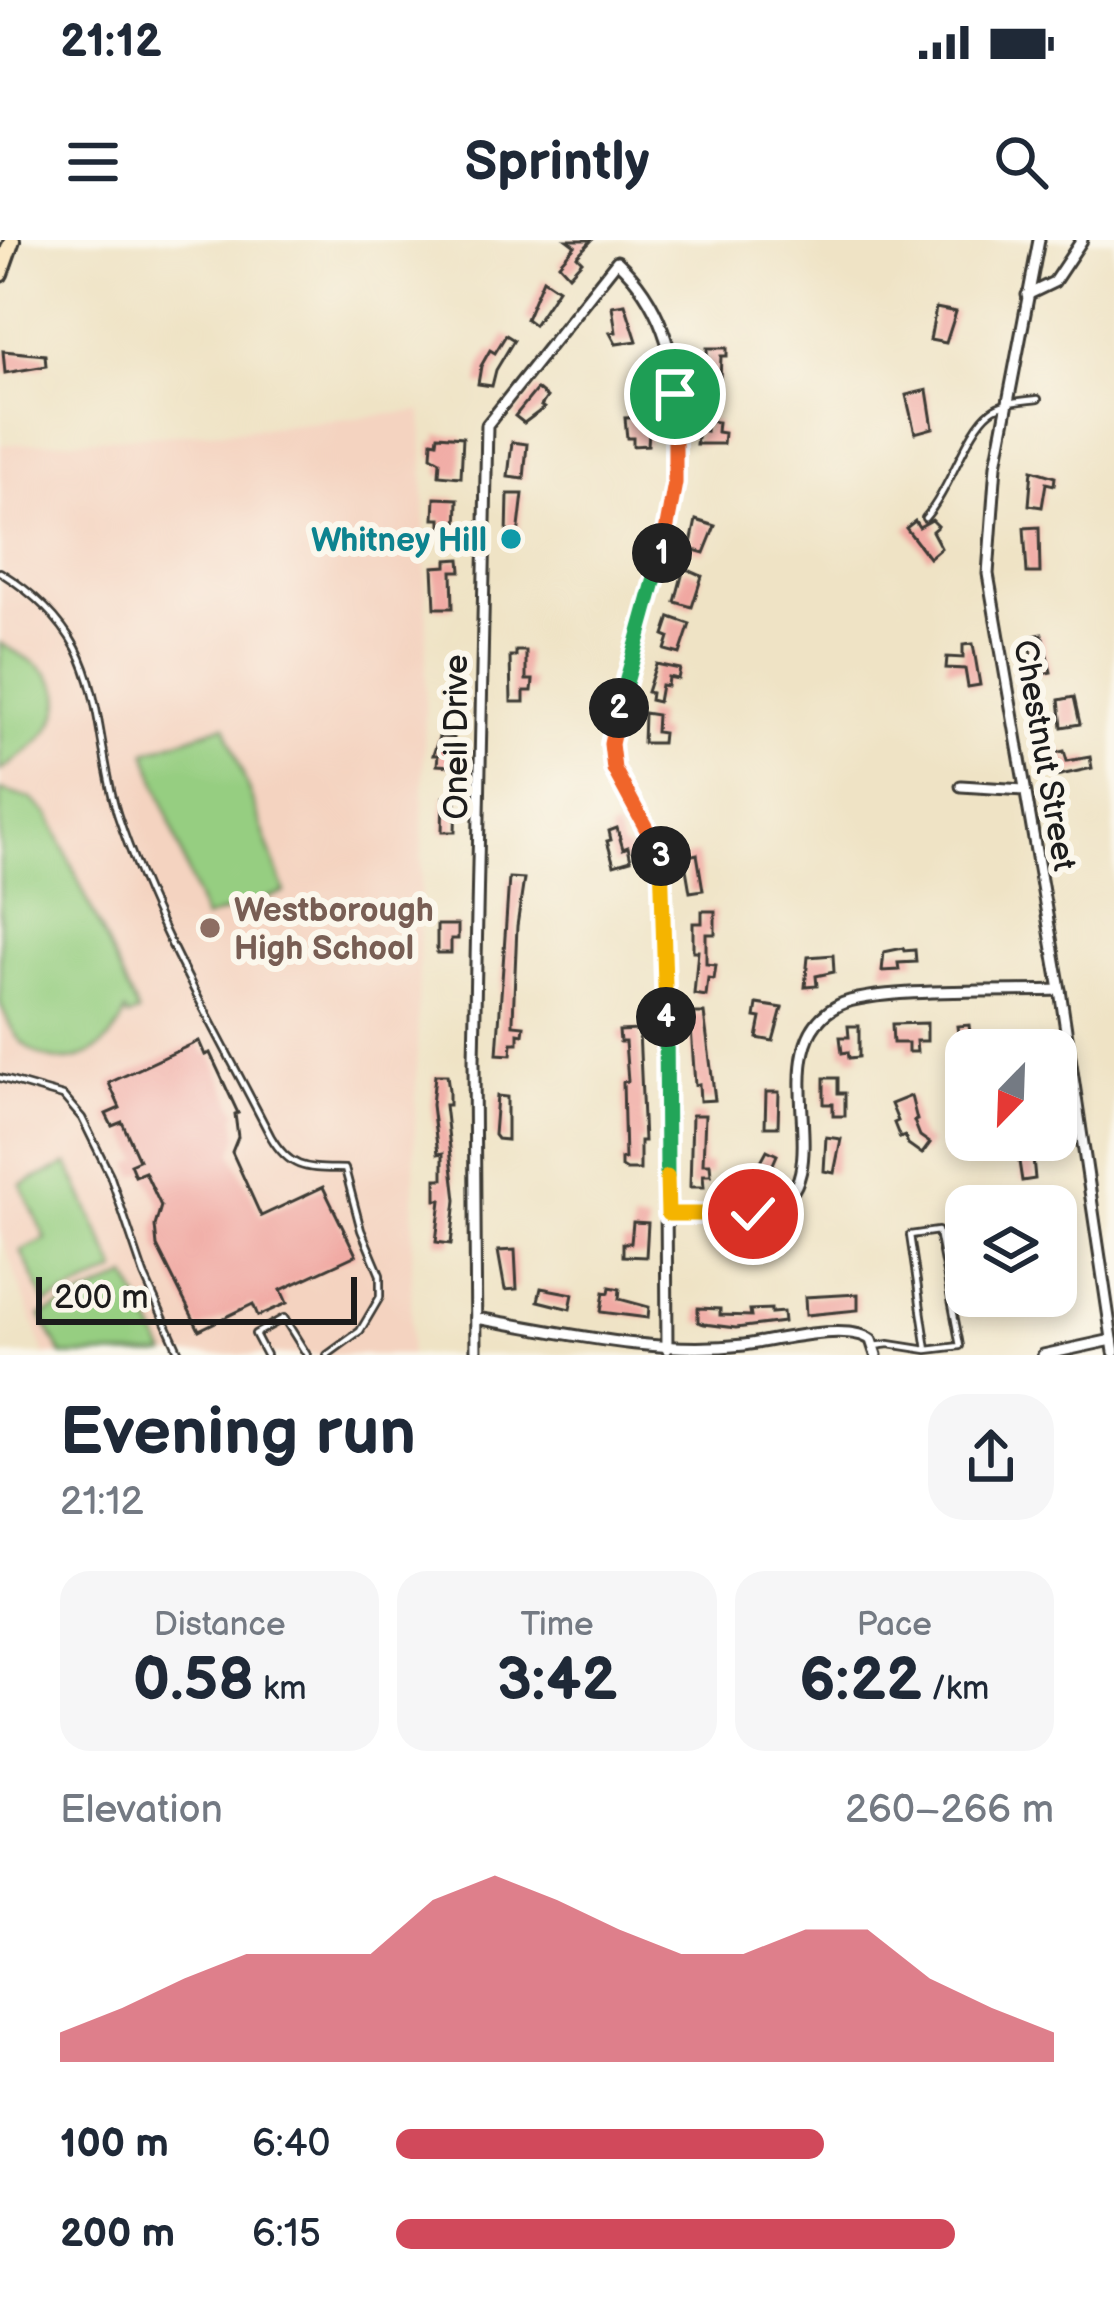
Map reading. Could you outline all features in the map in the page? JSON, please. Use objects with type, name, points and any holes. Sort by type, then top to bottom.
[{"type":"street","points":[[0,274],[12,240]]},
{"type":"street","name":"Chestnut Street","points":[[1039,240],[992,502],[988,574],[1060,990],[1113,1346]]},
{"type":"street","points":[[1027,295],[1054,282],[1082,240]]},
{"type":"street","name":"Oneil Drive","points":[[476,1355],[474,1103],[487,424],[617,261],[645,297],[664,342],[677,424],[672,514],[611,744],[614,769],[662,859],[668,1214]]},
{"type":"street","points":[[961,786],[1024,790]]},
{"type":"street","points":[[667,1349],[668,1214],[753,1214],[789,1195],[801,1164],[803,1047],[812,1025],[827,1012],[861,997],[1060,990]]},
{"type":"street","points":[[476,1318],[667,1349],[738,1346],[851,1331],[866,1335],[875,1351]]},
{"type":"street","points":[[1043,1355],[1113,1346]]},
{"type":"lane","points":[[925,518],[948,486],[983,419],[1007,404],[1038,399]]},
{"type":"lane","points":[[0,572],[37,597],[77,650],[92,687],[102,758],[118,817],[148,890],[271,1137],[283,1156],[298,1165],[345,1168],[361,1230],[380,1275],[380,1297],[360,1331],[327,1355]]},
{"type":"lane","points":[[0,1078],[63,1096],[82,1118],[110,1174],[144,1275],[180,1355]]},
{"type":"lane","points":[[875,1351],[927,1350],[960,1346],[938,1231],[910,1235],[927,1350]]},
{"type":"lane","points":[[266,1355],[255,1334],[284,1318],[307,1355]]},
{"type":"shaded area","name":"Westborough High School","points":[[422,411],[427,623],[410,1355],[45,1355],[0,1233],[0,445],[240,430]]},
{"type":"green space","points":[[0,643],[41,668],[59,698],[51,726],[27,752],[0,771]]},
{"type":"green space","points":[[225,725],[285,892],[204,919],[146,752]]},
{"type":"green space","points":[[0,790],[32,799],[49,815],[138,1013],[128,1017],[125,1012],[109,1039],[84,1056],[69,1060],[39,1054],[17,1036],[0,1003]]},
{"type":"green space","points":[[68,1164],[117,1271],[46,1304],[21,1251],[46,1239],[21,1185]]},
{"type":"green space","points":[[128,1277],[166,1355],[62,1355],[41,1316]]},
{"type":"building","points":[[567,240],[592,240],[577,256],[582,261],[569,275],[559,264],[575,246]]},
{"type":"building","points":[[543,279],[558,289],[534,325],[526,319]]},
{"type":"building","points":[[625,304],[637,341],[616,344],[610,333],[616,332],[612,306]]},
{"type":"building","points":[[936,308],[956,312],[946,343],[930,340]]},
{"type":"building","points":[[506,335],[514,340],[492,386],[478,384],[490,350],[495,353]]},
{"type":"building","points":[[707,348],[727,348],[727,356],[721,356],[720,379],[708,379]]},
{"type":"building","points":[[3,351],[45,355],[46,366],[5,373]]},
{"type":"building","points":[[537,389],[547,397],[544,408],[524,423],[515,416]]},
{"type":"building","points":[[927,390],[933,428],[915,433],[906,395]]},
{"type":"building","points":[[650,417],[648,445],[633,446],[625,418]]},
{"type":"building","points":[[706,421],[718,422],[723,444],[696,444],[698,430],[706,431]]},
{"type":"building","points":[[438,435],[463,437],[461,477],[439,475],[440,461],[431,456],[432,441],[437,442]]},
{"type":"building","points":[[512,442],[527,444],[524,479],[508,477]]},
{"type":"building","points":[[1032,470],[1055,477],[1054,485],[1046,483],[1042,507],[1029,505]]},
{"type":"building","points":[[508,494],[523,494],[518,536],[507,536]]},
{"type":"building","points":[[435,498],[458,499],[457,532],[441,532],[441,519],[434,519]]},
{"type":"building","points":[[696,520],[715,526],[704,553],[690,549]]},
{"type":"building","points":[[932,520],[938,526],[932,531],[941,548],[929,558],[906,528],[915,521],[919,527]]},
{"type":"building","points":[[1039,527],[1040,573],[1027,573],[1024,528]]},
{"type":"building","points":[[460,559],[461,571],[452,571],[453,608],[435,608],[433,567]]},
{"type":"building","points":[[684,568],[702,576],[692,607],[675,602]]},
{"type":"building","points":[[670,617],[690,624],[680,654],[665,650]]},
{"type":"building","points":[[1042,634],[1051,672],[1037,675],[1028,637]]},
{"type":"building","points":[[973,644],[980,685],[968,687],[965,669],[946,668],[947,657],[963,658],[963,645]]},
{"type":"building","points":[[516,651],[526,651],[526,680],[533,680],[532,691],[524,691],[524,702],[511,702],[510,656],[516,656]]},
{"type":"building","points":[[656,664],[680,669],[678,679],[668,677],[667,686],[661,685],[658,702],[650,700],[647,692]]},
{"type":"building","points":[[1074,697],[1080,724],[1062,727],[1059,700]]},
{"type":"building","points":[[644,713],[657,715],[656,732],[663,733],[662,743],[643,743]]},
{"type":"building","points":[[439,737],[454,738],[452,766],[437,765],[438,755],[433,755]]},
{"type":"building","points":[[1064,751],[1067,761],[1090,757],[1092,768],[1056,776],[1051,754]]},
{"type":"building","points":[[443,797],[456,797],[455,832],[442,832]]},
{"type":"building","points":[[617,828],[631,860],[614,865],[607,841],[611,840],[609,831]]},
{"type":"building","points":[[697,854],[703,890],[690,892],[684,857]]},
{"type":"building","points":[[509,878],[524,879],[513,1025],[524,1026],[518,1043],[512,1043],[511,1055],[497,1054]]},
{"type":"building","points":[[702,911],[715,911],[715,934],[706,934],[706,964],[716,965],[714,979],[708,978],[706,996],[694,994],[698,951],[693,951],[693,923],[702,923]]},
{"type":"building","points":[[437,925],[458,925],[451,953],[437,953]]},
{"type":"building","points":[[915,950],[916,962],[898,963],[899,970],[882,971],[884,952]]},
{"type":"building","points":[[833,955],[834,972],[816,976],[817,986],[805,987],[808,957]]},
{"type":"building","points":[[757,1004],[782,1008],[773,1041],[757,1038],[761,1018],[755,1017]]},
{"type":"building","points":[[690,1013],[704,1013],[715,1100],[700,1101],[699,1084],[695,1085]]},
{"type":"building","points":[[927,1023],[927,1041],[916,1041],[917,1052],[908,1052],[908,1043],[893,1043],[892,1024]]},
{"type":"building","points":[[848,1026],[859,1026],[859,1057],[842,1053],[840,1037],[849,1037]]},
{"type":"building","points":[[639,1030],[644,1141],[640,1141],[640,1170],[626,1170],[621,1159],[625,1159],[623,1082],[628,1081],[625,1042],[620,1042],[619,1031]]},
{"type":"building","name":"Westborough High School","points":[[199,1041],[205,1055],[210,1053],[238,1113],[238,1137],[232,1152],[261,1216],[323,1187],[356,1255],[281,1290],[287,1303],[258,1316],[253,1304],[199,1330],[157,1246],[155,1226],[161,1206],[145,1172],[135,1176],[130,1164],[139,1160],[122,1122],[112,1126],[106,1114],[120,1108],[109,1083]]},
{"type":"building","points":[[435,1075],[447,1075],[449,1090],[449,1105],[445,1105],[456,1200],[451,1244],[436,1242],[441,1200],[436,1200],[436,1179],[443,1179],[443,1153],[438,1154],[432,1105]]},
{"type":"building","points":[[824,1078],[838,1078],[838,1093],[845,1093],[845,1116],[833,1116],[833,1104],[824,1104]]},
{"type":"building","points":[[766,1092],[779,1092],[778,1127],[765,1127]]},
{"type":"building","points":[[497,1096],[507,1097],[507,1140],[494,1135]]},
{"type":"building","points":[[911,1096],[920,1136],[930,1143],[922,1154],[905,1136],[900,1138],[894,1123],[898,1121],[891,1104]]},
{"type":"building","points":[[692,1115],[705,1115],[703,1164],[710,1164],[711,1175],[703,1175],[704,1187],[690,1187]]},
{"type":"building","points":[[826,1137],[841,1139],[834,1173],[824,1171]]},
{"type":"building","points":[[767,1150],[777,1155],[762,1189],[749,1183]]},
{"type":"building","points":[[1019,1161],[1033,1161],[1035,1179],[1022,1181]]},
{"type":"building","points":[[633,1222],[648,1223],[646,1257],[623,1256],[623,1243],[631,1243]]},
{"type":"building","points":[[515,1250],[517,1289],[505,1290],[498,1251]]},
{"type":"building","points":[[610,1287],[620,1289],[619,1299],[649,1307],[648,1318],[601,1312],[604,1292],[609,1293]]},
{"type":"building","points":[[541,1288],[573,1294],[570,1309],[538,1301]]},
{"type":"building","points":[[858,1294],[858,1310],[806,1315],[805,1297]]},
{"type":"building","points":[[698,1308],[720,1309],[720,1315],[751,1316],[750,1310],[771,1309],[771,1313],[783,1312],[784,1322],[736,1328],[704,1324],[698,1322]]},
{"type":"place","name":"Whitney Hill","points":[[511,539]]},
{"type":"place","name":"Westborough High School","points":[[210,928]]},
{"type":"route","points":[[675,394],[672,514],[627,674],[611,756],[662,859],[668,1214],[753,1214]]}]
